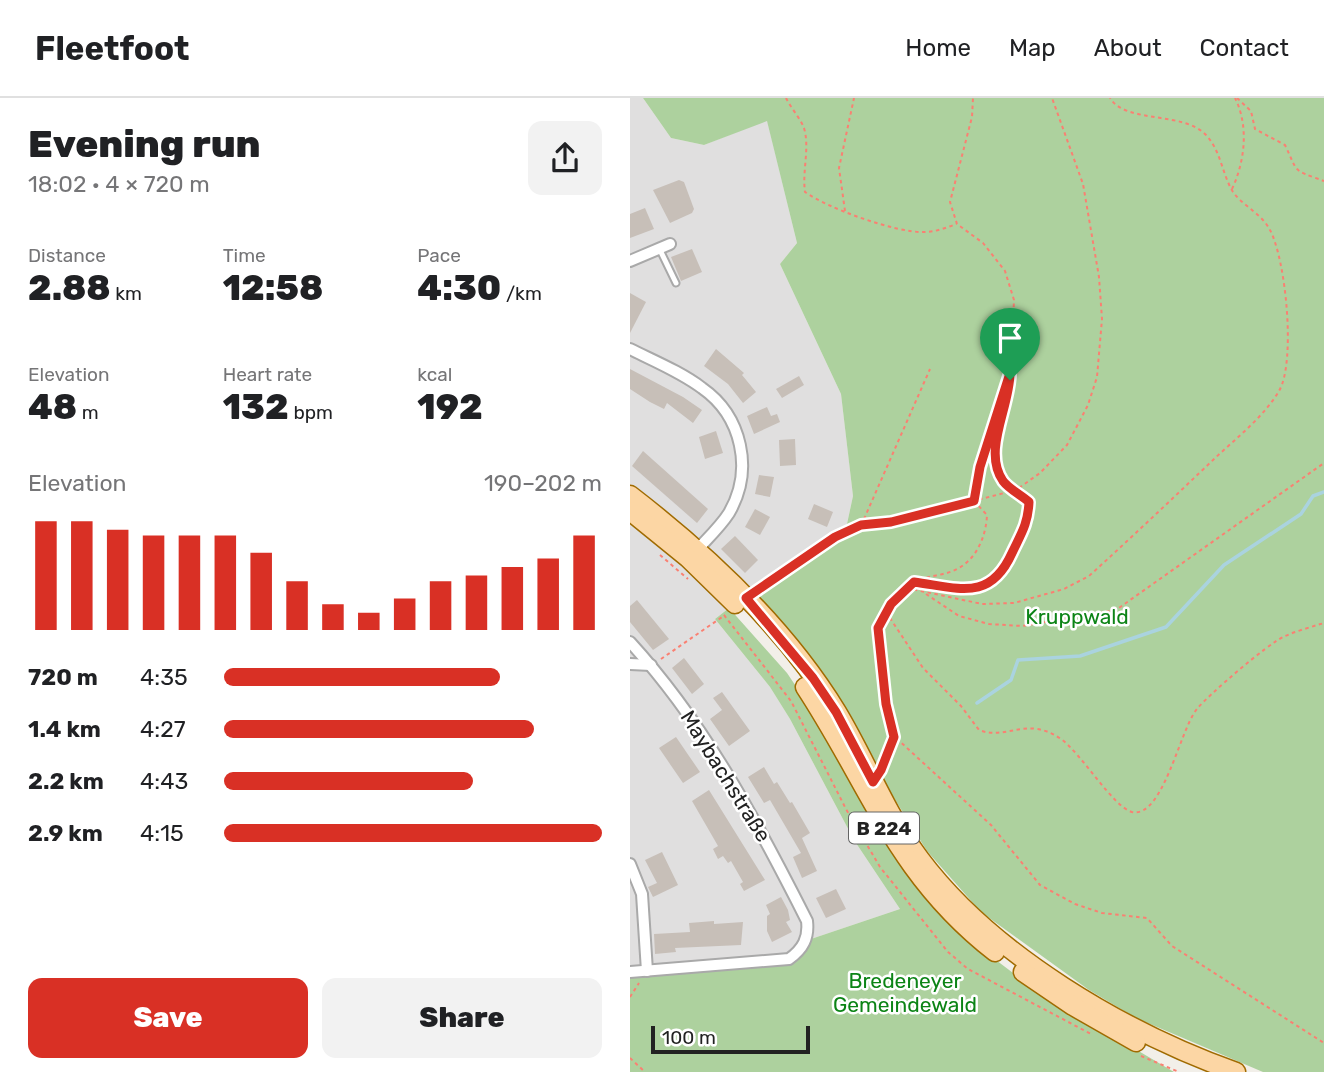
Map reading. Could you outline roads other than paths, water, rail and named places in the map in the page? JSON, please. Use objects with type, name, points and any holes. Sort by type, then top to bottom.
[{"type":"main road","name":"B 224","points":[[630,495],[697,550],[746,598],[813,678],[836,712],[873,782],[920,859],[974,920],[1006,946],[1123,1022],[1236,1072]]},
{"type":"main road","name":"B 224","points":[[630,511],[688,558],[774,648],[826,719],[883,826],[909,865],[965,928],[1095,1020],[1205,1072]]},
{"type":"street","points":[[630,261],[665,246]]},
{"type":"street","points":[[630,349],[700,386],[727,413],[735,426],[743,460],[739,488],[728,513],[697,550]]},
{"type":"street","name":"Maybachstraße","points":[[630,642],[667,681],[718,757],[767,842],[807,921],[808,931],[804,944],[789,959],[648,971]]},
{"type":"street","points":[[630,664],[651,665]]},
{"type":"street","points":[[630,864],[642,894],[648,971],[630,972]]},
{"type":"lane","points":[[665,246],[676,283]]},
{"type":"lane","points":[[746,598],[835,537],[861,525]]},
{"type":"waterway","points":[[977,703],[1011,680],[1018,660],[1080,656],[1166,627],[1224,565],[1301,514],[1313,496],[1324,492]]},
{"type":"park label","name":"Kruppwald","points":[[1077,616]]},
{"type":"park label","name":"Bredeneyer Gemeindewald","points":[[905,992]]}]
